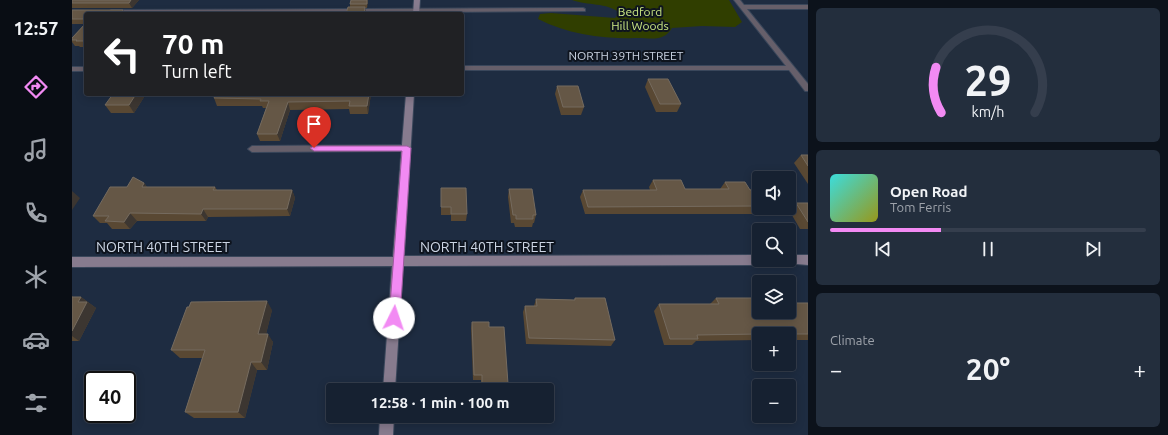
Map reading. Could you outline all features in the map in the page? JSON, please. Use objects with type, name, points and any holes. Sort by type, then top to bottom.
[{"type":"street","points":[[416,12],[417,0]]},
{"type":"street","points":[[736,0],[808,89]]},
{"type":"street","points":[[742,7],[808,7]]},
{"type":"street","name":"NORTH 39TH STREET","points":[[464,68],[791,68]]},
{"type":"street","points":[[72,69],[84,69]]},
{"type":"street","points":[[390,383],[410,96]]},
{"type":"street","name":"NORTH 40TH STREET","points":[[72,262],[752,260]]},
{"type":"street","points":[[796,260],[808,260]]},
{"type":"street","points":[[386,435],[387,423]]},
{"type":"lane","points":[[103,12],[416,12],[583,10]]},
{"type":"lane","points":[[252,149],[407,148]]},
{"type":"green space","name":"Bedford Hill Woods","points":[[572,0],[729,0],[742,22],[735,27],[702,26],[672,28],[666,35],[658,38],[613,38],[587,35],[562,29],[538,19],[540,14],[551,13],[615,18],[620,13],[609,7]]},
{"type":"building","points":[[72,0],[131,0],[129,3],[72,3]]},
{"type":"building","points":[[351,0],[367,0],[367,4],[350,4]]},
{"type":"building","points":[[348,7],[365,7],[364,12],[347,12]]},
{"type":"building","points":[[72,10],[123,10],[121,12],[84,12],[84,19],[72,19]]},
{"type":"building","points":[[84,25],[84,41],[72,40],[72,38]]},
{"type":"building","points":[[648,79],[668,79],[681,104],[660,104]]},
{"type":"building","points":[[557,86],[578,86],[584,107],[563,107]]},
{"type":"building","points":[[112,96],[135,96],[129,105],[105,105]]},
{"type":"building","points":[[215,96],[369,96],[367,106],[349,106],[350,101],[288,102],[277,134],[257,134],[269,101],[260,101],[261,99],[214,98]]},
{"type":"building","points":[[801,155],[808,155],[808,166]]},
{"type":"building","points":[[133,177],[144,183],[142,187],[215,187],[213,190],[292,190],[287,209],[203,209],[201,214],[130,213],[124,222],[105,221],[109,216],[93,216],[110,187],[127,187]]},
{"type":"building","points":[[653,180],[681,180],[685,189],[729,189],[725,182],[745,182],[750,190],[752,190],[752,206],[588,207],[583,190],[657,190]]},
{"type":"building","points":[[441,188],[466,188],[467,214],[451,214],[451,207],[441,207]]},
{"type":"building","points":[[509,189],[532,189],[536,215],[533,215],[533,219],[516,219],[516,215],[513,215]]},
{"type":"building","points":[[796,203],[808,203],[808,222]]},
{"type":"building","points":[[72,297],[81,297],[78,302],[87,302],[72,331]]},
{"type":"building","points":[[575,298],[605,298],[615,340],[529,338],[525,306],[537,306],[536,299],[575,300]]},
{"type":"building","points":[[716,298],[752,298],[752,319],[796,319],[796,303],[808,303],[808,334],[796,334],[796,327],[752,327],[752,334],[697,335],[698,339],[670,339],[659,304],[719,304]]},
{"type":"building","points":[[267,301],[258,334],[268,334],[261,362],[251,362],[238,412],[185,412],[205,350],[171,350],[187,307],[189,307],[191,302]]},
{"type":"building","points":[[472,322],[489,322],[489,327],[504,327],[508,383],[482,383],[482,375],[474,375]]},
{"type":"route","points":[[314,148],[407,148],[394,318]]}]
